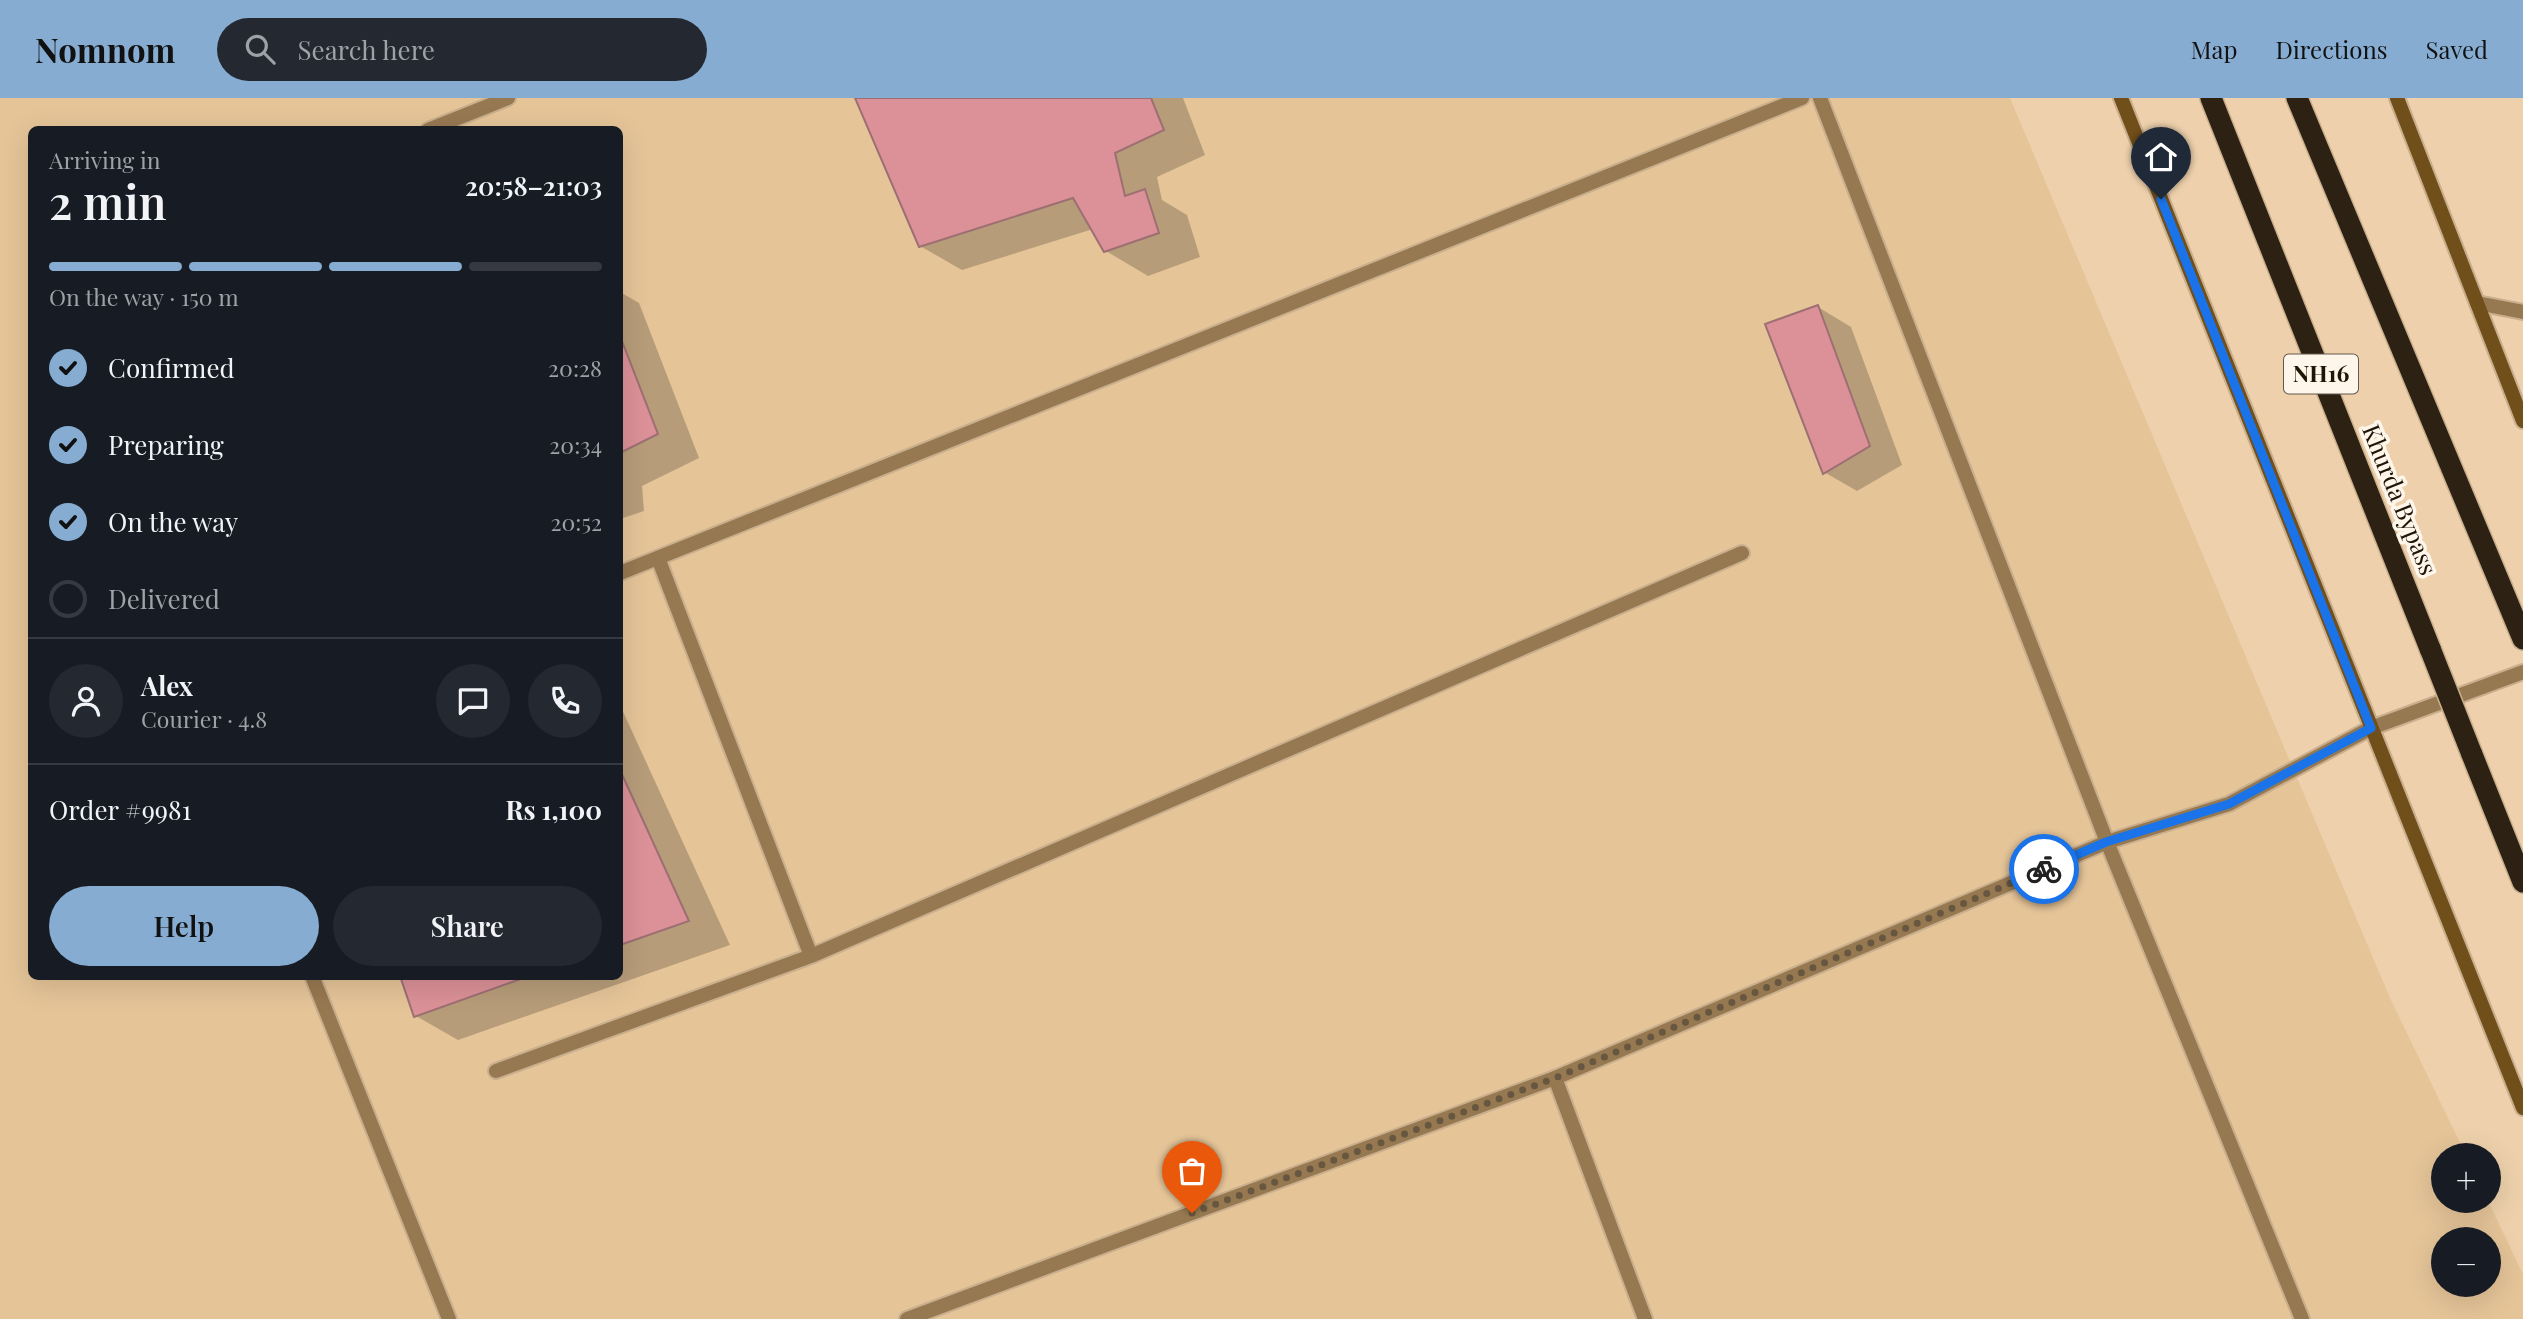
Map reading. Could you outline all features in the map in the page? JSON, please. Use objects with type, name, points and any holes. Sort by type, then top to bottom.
[{"type":"highway","name":"Khurda Bypass","points":[[2211,98],[2523,882]]},
{"type":"highway","points":[[2298,98],[2523,639]]},
{"type":"main road","points":[[2121,98],[2523,1108]]},
{"type":"main road","points":[[2397,98],[2523,421]]},
{"type":"street","points":[[438,126],[508,98]]},
{"type":"street","points":[[623,572],[1802,98]]},
{"type":"street","points":[[1820,98],[2106,842],[2302,1319]]},
{"type":"street","points":[[2477,303],[2523,312]]},
{"type":"street","points":[[496,1071],[811,956],[1742,553]]},
{"type":"street","points":[[658,558],[811,956]]},
{"type":"street","points":[[907,1319],[1555,1078],[2106,842],[2229,804],[2371,728],[2523,672]]},
{"type":"street","points":[[314,980],[449,1319]]},
{"type":"street","points":[[1555,1078],[1646,1319]]},
{"type":"shaded area","points":[[0,98],[2010,98],[2390,998],[2460,1143],[2431,1143],[2431,1213],[2494,1213],[2500,1227],[2431,1227],[2431,1297],[2501,1297],[2501,1228],[2523,1274],[2523,1319],[0,1319]]},
{"type":"building","points":[[855,98],[1151,98],[1164,130],[1115,153],[1125,196],[1145,189],[1159,233],[1104,252],[1073,198],[919,247]]},
{"type":"building","points":[[1818,305],[1870,446],[1823,474],[1765,324]]},
{"type":"building","points":[[623,344],[658,434],[623,452]]},
{"type":"building","points":[[623,777],[689,921],[623,944]]},
{"type":"building","points":[[401,980],[518,980],[414,1017]]},
{"type":"way so far","points":[[1192,1213],[1555,1078],[2044,869]]},
{"type":"route","points":[[2044,869],[2106,842],[2229,804],[2371,728],[2161,199]]}]
